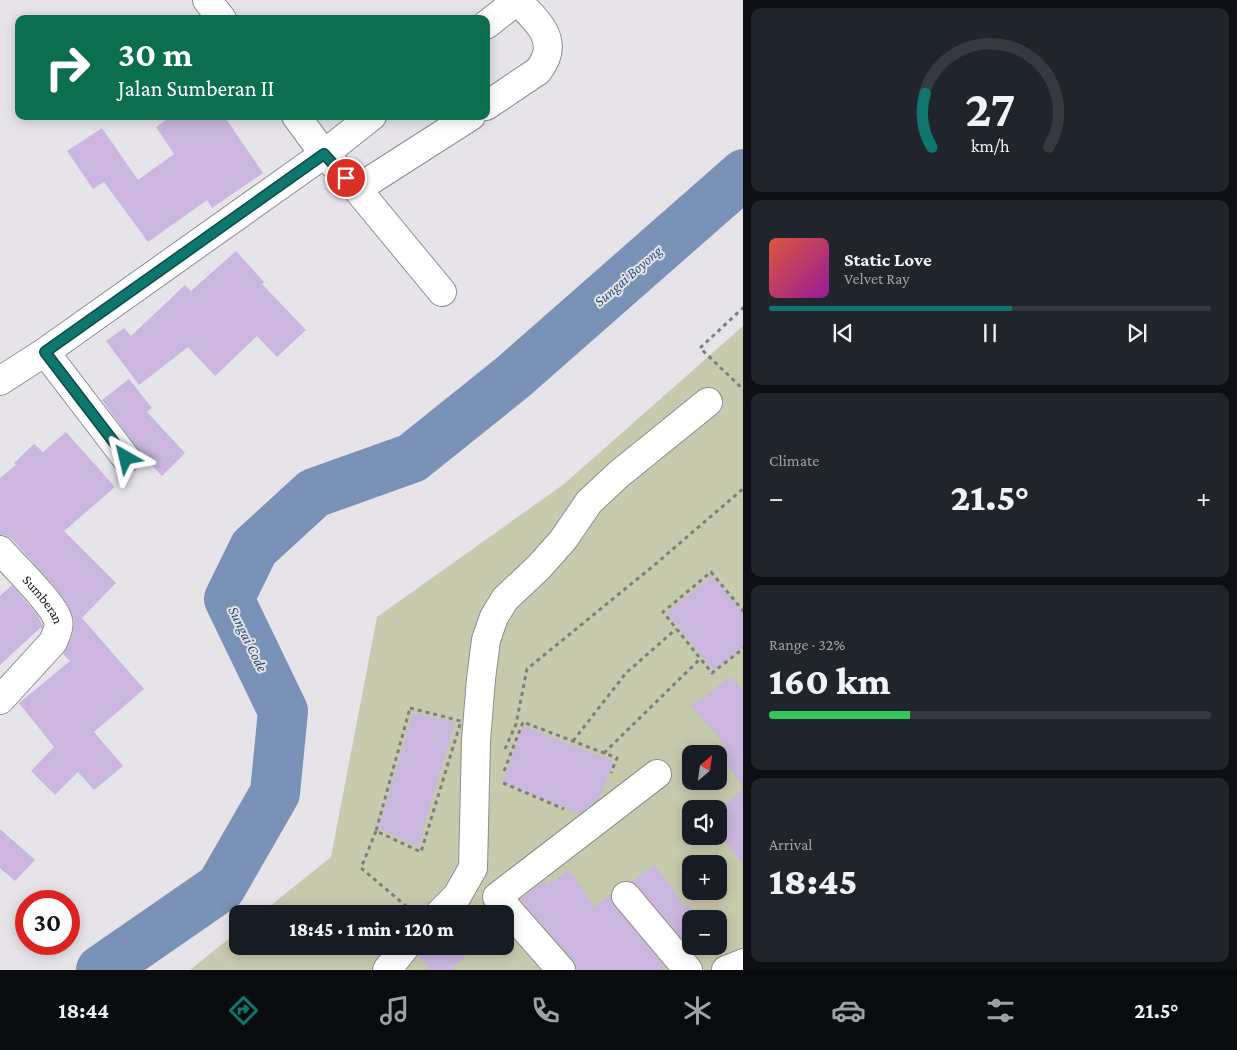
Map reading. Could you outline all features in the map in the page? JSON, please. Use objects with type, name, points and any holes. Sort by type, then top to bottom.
[{"type":"street","points":[[208,0],[219,15]]},
{"type":"street","points":[[490,22],[518,1],[534,17],[548,38],[548,53],[538,71],[490,103]]},
{"type":"street","points":[[299,120],[324,154],[357,189],[442,292]]},
{"type":"street","points":[[0,381],[45,352],[324,154],[367,120]]},
{"type":"street","points":[[357,189],[465,120]]},
{"type":"street","points":[[45,352],[126,458]]},
{"type":"street","points":[[448,905],[458,896],[473,868],[476,741],[480,688],[486,640],[494,617],[505,599],[563,540],[589,502],[619,474],[708,402]]},
{"type":"street","name":"Sumberan","points":[[0,550],[50,606],[58,621],[57,632],[53,642],[0,700]]},
{"type":"street","points":[[561,970],[497,897],[657,774]]},
{"type":"street","points":[[626,896],[688,970]]},
{"type":"street","points":[[387,970],[399,955]]},
{"type":"street","points":[[726,970],[743,963]]},
{"type":"path","points":[[743,307],[700,348],[743,390]]},
{"type":"path","points":[[516,724],[527,669],[652,567],[743,488]]},
{"type":"path","points":[[743,612],[711,572],[663,612],[712,673],[743,648]]},
{"type":"path","points":[[573,741],[626,672],[676,629]]},
{"type":"path","points":[[604,753],[701,658]]},
{"type":"path","points":[[376,831],[422,852],[461,721],[410,708],[376,831],[361,868],[405,905]]},
{"type":"path","points":[[504,773],[523,722],[617,758],[610,776]]},
{"type":"path","points":[[500,782],[570,812]]},
{"type":"green space","points":[[743,326],[743,965],[732,970],[190,970],[229,938],[229,955],[514,955],[514,905],[271,905],[331,857],[377,617],[564,484]]},
{"type":"building","points":[[166,120],[227,120],[263,173],[212,208],[207,200],[148,242],[104,182],[93,189],[67,151],[102,128],[138,180],[174,154],[156,127]]},
{"type":"building","points":[[236,251],[264,282],[262,284],[306,330],[277,357],[257,336],[215,376],[188,347],[139,385],[106,341],[124,328],[131,336],[185,285],[191,291]]},
{"type":"building","points":[[129,379],[152,408],[147,412],[185,453],[162,476],[140,453],[102,400]]},
{"type":"building","points":[[66,432],[115,487],[64,531],[116,583],[82,618],[144,689],[94,732],[123,766],[94,790],[78,772],[55,795],[31,771],[54,747],[19,703],[70,661],[63,654],[72,636],[74,620],[67,604],[52,584],[12,539],[5,535],[0,535],[0,478],[16,465],[14,463],[34,444],[43,452]]},
{"type":"building","points":[[712,576],[743,613],[743,647],[714,670],[667,613]]},
{"type":"building","points":[[12,585],[36,613],[43,625],[42,629],[40,628],[0,665],[0,596]]},
{"type":"building","points":[[731,677],[743,690],[743,786],[728,767],[728,745],[725,745],[691,706]]},
{"type":"building","points":[[413,713],[455,722],[418,847],[379,828]]},
{"type":"building","points":[[523,726],[614,761],[599,799],[579,814],[503,782]]},
{"type":"building","points":[[743,789],[743,864],[727,845],[727,802]]},
{"type":"building","points":[[0,829],[35,860],[15,881],[0,868]]},
{"type":"building","points":[[655,865],[685,907],[688,904],[692,910],[682,910],[682,938],[638,886],[631,881]]},
{"type":"building","points":[[569,870],[594,907],[611,895],[614,906],[665,967],[662,970],[576,970],[573,960],[520,899],[544,881],[547,885]]},
{"type":"building","points":[[467,955],[450,970],[431,970],[418,956]]},
{"type":"waterway","name":"Sungai Code","points":[[101,970],[221,887],[275,793],[283,711],[229,599],[254,548],[314,493],[412,458],[513,377],[743,175]]},
{"type":"route","points":[[126,458],[45,352],[324,154],[346,178]]},
{"type":"water label","name":"Sungai Boyong","points":[[628,276]]}]
